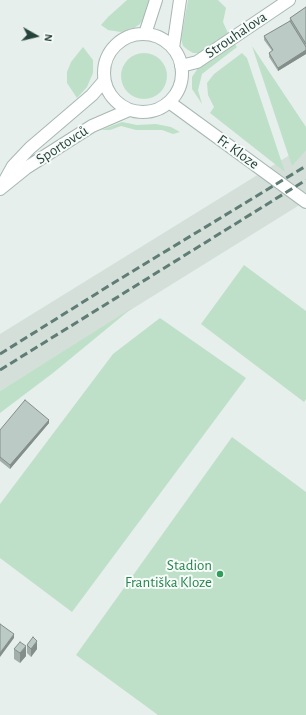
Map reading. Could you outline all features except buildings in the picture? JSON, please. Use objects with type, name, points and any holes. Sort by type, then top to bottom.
[{"type":"street","points":[[129,110],[119,105],[111,96],[104,81],[104,68],[111,50],[120,41],[132,35],[145,34],[156,0]]},
{"type":"street","points":[[173,48],[180,0]]},
{"type":"street","name":"Strouhalova","points":[[181,66],[197,62],[289,0]]},
{"type":"street","name":"Sportovců","points":[[0,189],[26,168],[92,126],[129,110],[150,112],[161,108],[169,102],[178,92],[182,79],[181,66],[173,48],[157,36],[145,34]]},
{"type":"street","name":"Sportovců","points":[[0,189],[13,166],[30,148],[92,95],[104,81]]},
{"type":"street","name":"Fr. Kloze","points":[[169,102],[306,202]]},
{"type":"shaded area","points":[[306,145],[306,201],[0,391],[0,334]]},
{"type":"green space","points":[[127,0],[151,0],[145,17],[140,24],[134,28],[121,32],[108,30],[101,25],[108,17]]},
{"type":"green space","points":[[188,0],[218,0],[226,8],[223,22],[228,33],[205,51],[198,53],[193,53],[183,46],[181,39]]},
{"type":"green space","points":[[234,43],[237,47],[202,74],[198,90],[202,104],[192,89],[192,77],[198,68]]},
{"type":"green space","points":[[252,46],[306,127],[306,150],[292,166]]},
{"type":"green space","points":[[83,47],[93,60],[93,73],[87,87],[77,98],[67,83],[67,72],[71,62]]},
{"type":"green space","points":[[144,53],[157,57],[163,63],[167,76],[163,89],[157,95],[144,99],[131,95],[125,89],[121,76],[125,63],[131,57]]},
{"type":"green space","points":[[242,53],[247,58],[285,172],[210,113],[214,107],[208,95],[207,83],[214,74]]},
{"type":"green space","points":[[122,122],[137,125],[156,124],[171,127],[180,132],[173,134],[162,130],[136,130],[121,126],[110,130],[101,130]]},
{"type":"green space","points":[[244,265],[306,311],[306,399],[304,402],[201,324]]},
{"type":"green space","points":[[132,308],[53,373],[0,413],[0,391]]},
{"type":"green space","points":[[160,318],[246,378],[72,612],[0,558],[0,504],[113,354]]},
{"type":"green space","name":"Stadion Františka Kloze","points":[[232,437],[306,492],[306,715],[158,715],[76,655]]},
{"type":"railway","points":[[0,354],[306,166]]},
{"type":"railway","points":[[0,370],[306,180]]},
{"type":"place","name":"Stadion Františka Kloze","points":[[220,574]]}]
